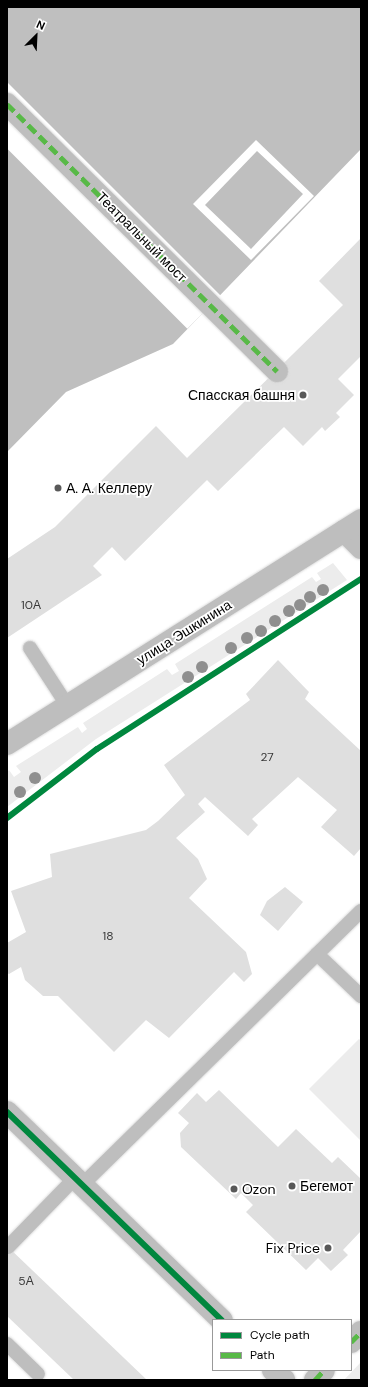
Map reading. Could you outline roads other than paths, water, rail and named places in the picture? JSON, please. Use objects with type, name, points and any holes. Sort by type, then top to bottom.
[{"type":"street","name":"Театральный мост","points":[[7,104],[277,371]]},
{"type":"street","points":[[353,526],[361,548]]},
{"type":"street","name":"улица Эшкинина","points":[[7,744],[353,526]]},
{"type":"street","points":[[7,1112],[221,1319]]},
{"type":"street","points":[[352,1341],[361,1332]]},
{"type":"street","points":[[274,1371],[284,1380]]},
{"type":"street","points":[[315,1380],[323,1371]]},
{"type":"lane","points":[[30,648],[67,705]]},
{"type":"lane","points":[[8,1247],[361,911]]},
{"type":"lane","points":[[317,954],[359,991]]},
{"type":"lane","points":[[7,1344],[38,1378]]},
{"type":"place","name":"Спасская башня","points":[[303,395]]},
{"type":"place","name":"А. А. Келлеру","points":[[58,488]]},
{"type":"place","name":"Бегемот","points":[[292,1186]]},
{"type":"place","name":"Ozon","points":[[234,1189]]},
{"type":"place","name":"Fix Price","points":[[328,1248]]}]
